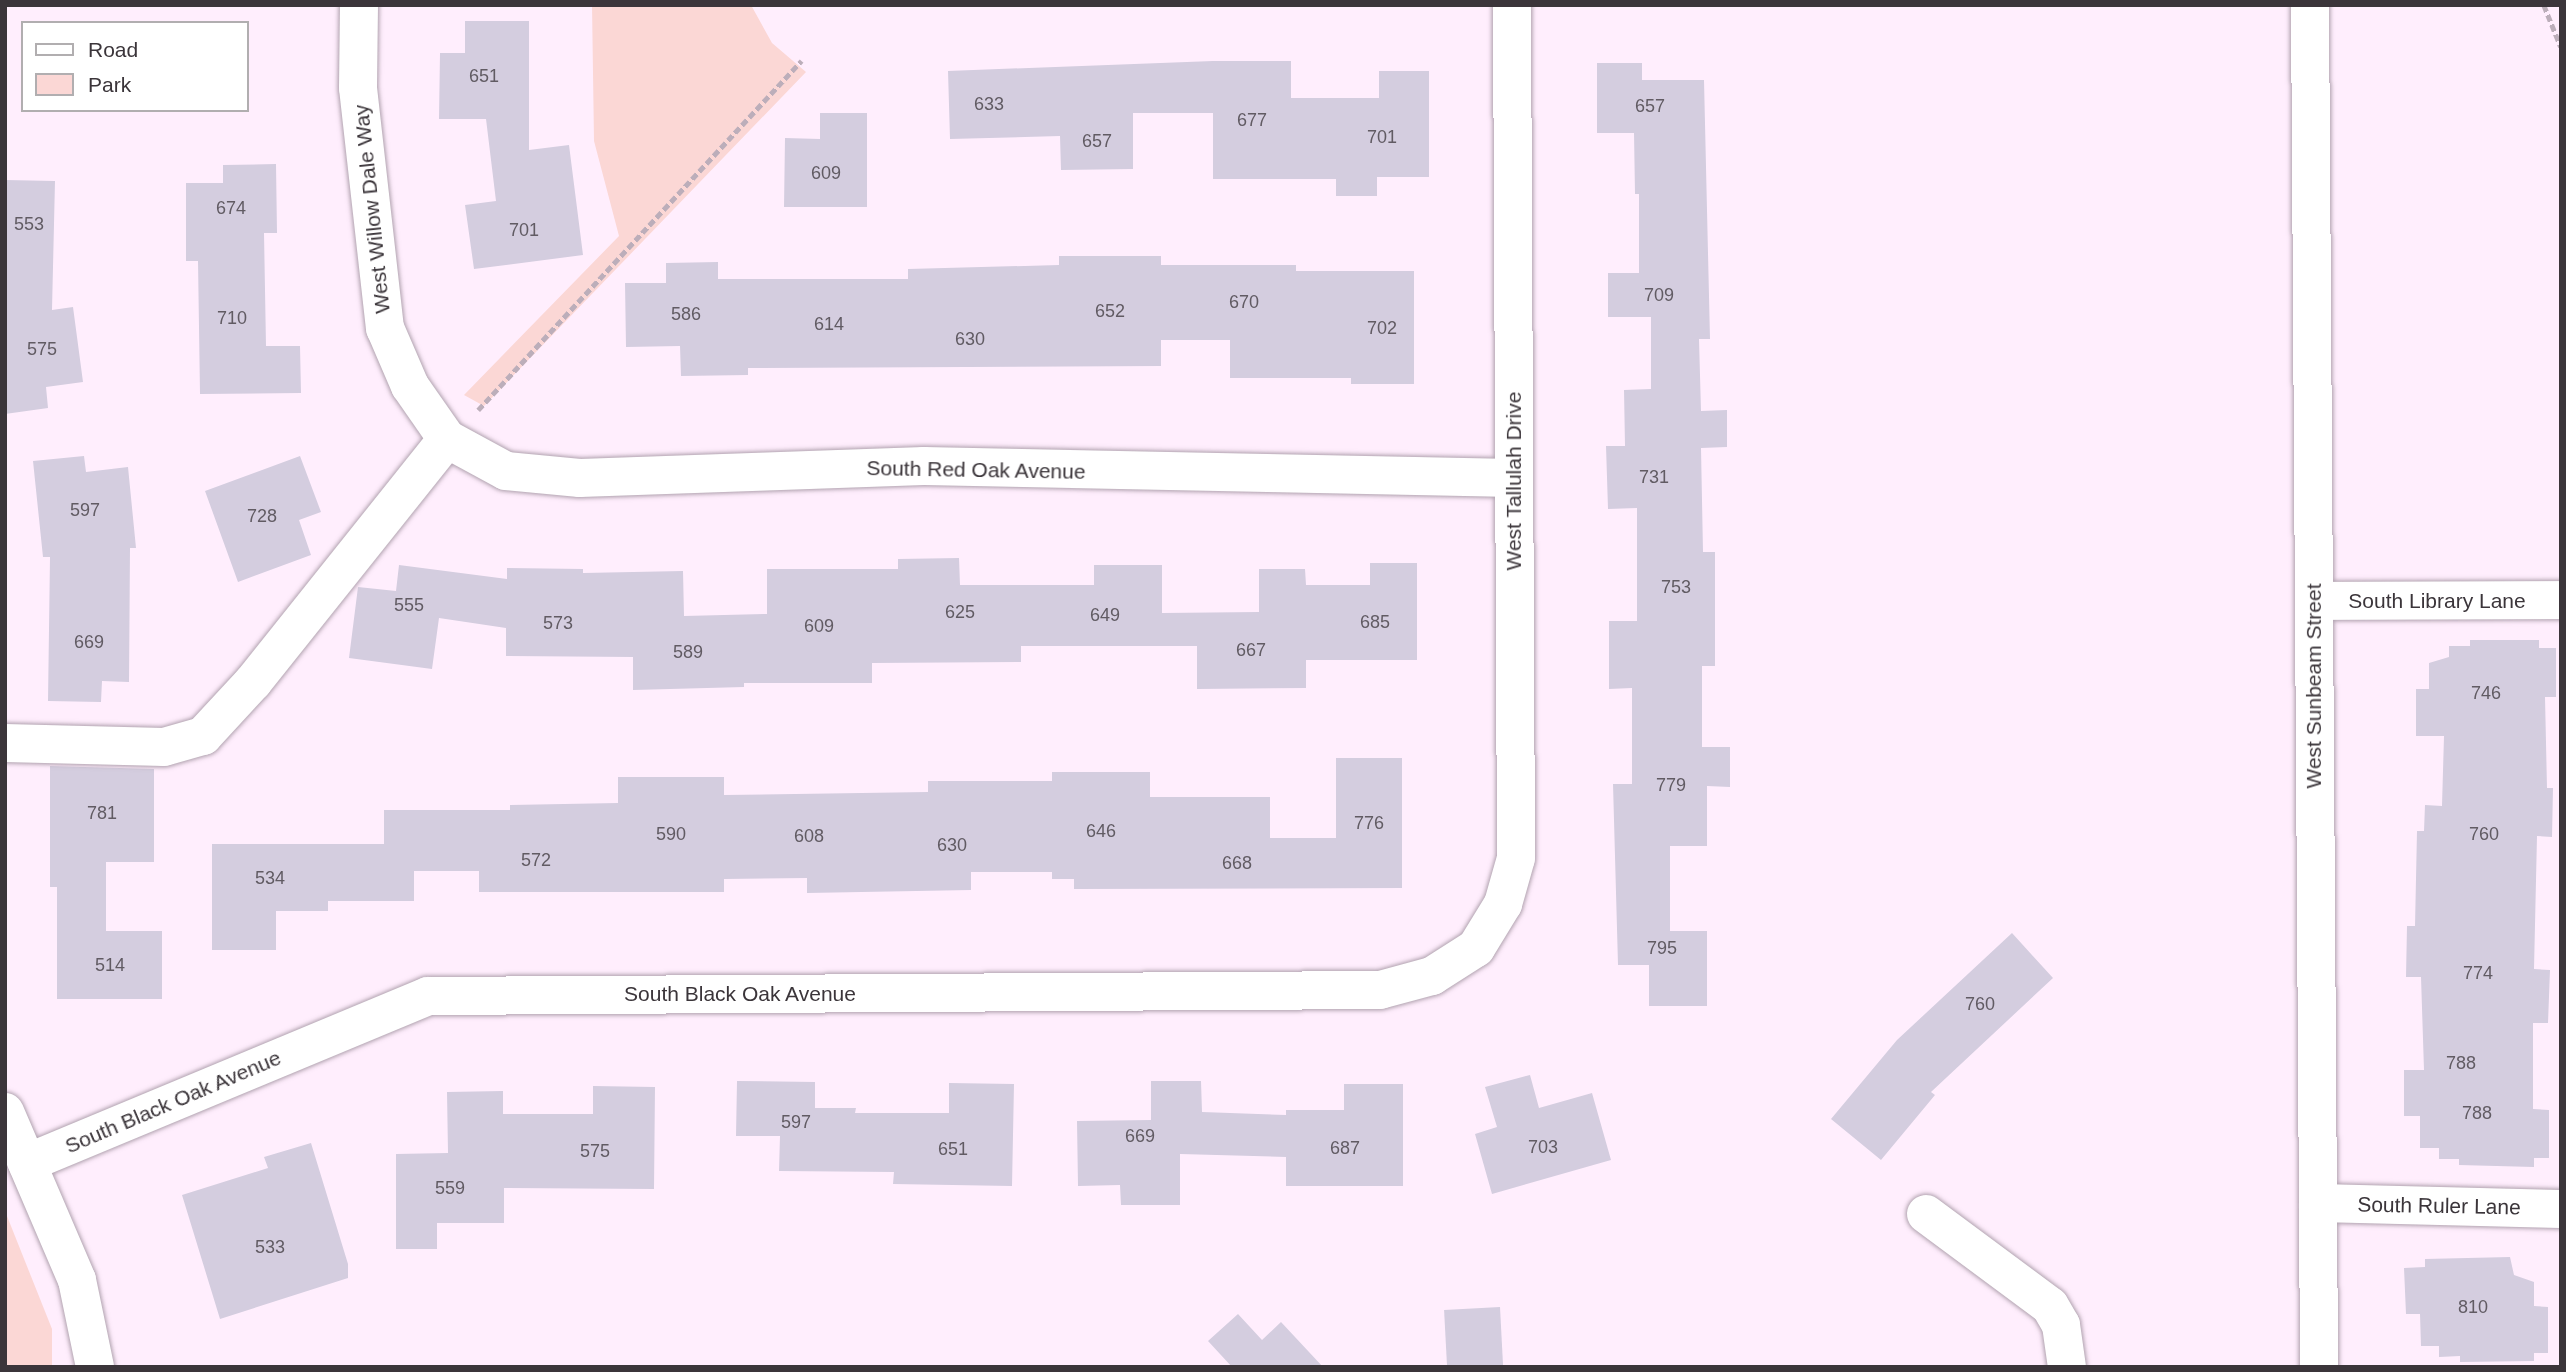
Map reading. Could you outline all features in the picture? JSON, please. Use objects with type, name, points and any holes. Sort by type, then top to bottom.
[{"type":"street","name":"West Willow Dale Way","points":[[359,5],[358,88],[385,328],[411,386],[447,439]]},
{"type":"street","name":"West Tallulah Drive","points":[[1476,947],[1503,904],[1516,858],[1512,5]]},
{"type":"street","name":"West Sunbeam Street","points":[[2310,5],[2319,1367]]},
{"type":"street","name":"South Red Oak Avenue","points":[[447,439],[506,471],[580,478],[924,466],[1514,478]]},
{"type":"street","points":[[5,743],[164,747],[203,736],[253,682],[447,439]]},
{"type":"street","name":"South Library Lane","points":[[2314,601],[2561,600]]},
{"type":"street","name":"South Black Oak Avenue","points":[[27,1163],[428,996],[1380,989],[1432,976],[1476,947]]},
{"type":"street","points":[[5,1112],[76,1280],[95,1367]]},
{"type":"street","name":"South Ruler Lane","points":[[2318,1203],[2561,1209]]},
{"type":"street","points":[[1926,1214],[2050,1306],[2061,1325],[2067,1367]]},
{"type":"path","points":[[2544,5],[2561,47]]},
{"type":"path","points":[[475,413],[801,61]]},
{"type":"green space","points":[[592,5],[751,5],[772,43],[806,72],[484,406],[464,395],[619,236],[594,141]]},
{"type":"green space","points":[[5,1211],[52,1329],[52,1367],[5,1367]]},
{"type":"building","points":[[465,21],[529,21],[529,150],[569,145],[583,255],[474,269],[465,205],[496,201],[486,119],[439,119],[440,53],[465,53]]},
{"type":"building","points":[[1213,61],[1291,61],[1291,98],[1379,98],[1379,71],[1429,71],[1429,177],[1377,177],[1377,196],[1336,196],[1336,179],[1213,179],[1213,113],[1133,113],[1133,169],[1061,170],[1060,136],[950,139],[948,71]]},
{"type":"building","points":[[1597,63],[1642,63],[1642,80],[1704,80],[1710,339],[1699,339],[1701,411],[1727,410],[1727,447],[1701,448],[1703,552],[1715,552],[1715,666],[1702,666],[1702,747],[1730,747],[1730,787],[1707,786],[1707,846],[1670,846],[1670,931],[1707,931],[1707,1006],[1649,1006],[1649,965],[1618,965],[1613,784],[1632,784],[1632,688],[1609,689],[1609,621],[1637,621],[1637,508],[1608,509],[1606,446],[1625,446],[1624,390],[1651,389],[1651,317],[1608,317],[1608,273],[1639,273],[1639,194],[1635,194],[1634,133],[1597,133]]},
{"type":"building","points":[[820,113],[867,113],[867,207],[784,207],[785,138],[820,139]]},
{"type":"building","points":[[276,164],[277,233],[264,233],[266,346],[300,346],[301,393],[200,394],[198,261],[186,261],[186,183],[223,183],[223,165]]},
{"type":"building","points":[[5,180],[55,181],[52,310],[73,307],[83,382],[46,387],[48,408],[5,414]]},
{"type":"building","points":[[1059,256],[1161,256],[1161,265],[1296,265],[1296,271],[1414,271],[1414,384],[1351,384],[1351,378],[1230,378],[1230,340],[1161,340],[1161,366],[748,368],[748,375],[681,376],[680,346],[626,347],[625,283],[666,283],[666,263],[718,262],[718,279],[908,279],[908,269],[1059,265]]},
{"type":"building","points":[[84,456],[86,472],[128,467],[136,548],[130,548],[129,682],[102,681],[101,702],[48,701],[50,557],[43,557],[33,461]]},
{"type":"building","points":[[300,456],[321,512],[299,520],[311,555],[238,582],[205,491]]},
{"type":"building","points":[[959,558],[960,585],[1094,585],[1094,565],[1162,565],[1162,613],[1259,612],[1259,569],[1305,569],[1306,585],[1370,585],[1370,563],[1417,563],[1417,660],[1306,660],[1306,688],[1197,689],[1197,646],[1021,646],[1021,662],[872,663],[872,683],[744,683],[744,687],[633,690],[633,657],[506,656],[506,628],[439,618],[432,669],[349,658],[358,587],[396,591],[399,565],[507,579],[507,568],[583,569],[583,573],[683,571],[684,616],[767,614],[767,569],[898,569],[898,559]]},
{"type":"building","points":[[2470,640],[2539,640],[2539,648],[2556,648],[2556,697],[2545,697],[2547,788],[2553,788],[2552,837],[2537,836],[2534,969],[2550,970],[2548,1023],[2533,1023],[2533,1109],[2549,1110],[2549,1158],[2534,1158],[2534,1167],[2459,1165],[2459,1159],[2439,1159],[2439,1148],[2420,1148],[2420,1116],[2404,1116],[2404,1070],[2424,1070],[2421,977],[2406,977],[2407,926],[2415,926],[2417,831],[2424,831],[2425,805],[2442,806],[2444,736],[2416,736],[2416,689],[2429,689],[2429,663],[2449,657],[2449,646],[2470,646]]},
{"type":"building","points":[[1336,758],[1402,758],[1402,888],[1074,889],[1074,879],[1052,879],[1052,872],[971,872],[971,890],[807,893],[807,878],[724,879],[724,892],[479,892],[479,871],[414,871],[414,901],[328,901],[328,911],[276,911],[276,950],[212,950],[212,844],[384,844],[384,810],[510,810],[510,805],[618,803],[618,777],[724,777],[724,795],[928,792],[928,781],[1052,781],[1052,772],[1150,772],[1150,797],[1270,797],[1270,838],[1336,838]]},
{"type":"building","points":[[50,766],[154,769],[154,862],[106,862],[106,931],[162,931],[162,999],[57,999],[57,887],[50,887]]},
{"type":"building","points":[[2012,933],[2053,978],[1931,1092],[1935,1095],[1881,1160],[1831,1119],[1897,1040]]},
{"type":"building","points":[[1530,1075],[1539,1108],[1592,1093],[1611,1160],[1492,1194],[1475,1134],[1497,1127],[1485,1087]]},
{"type":"building","points":[[737,1081],[815,1082],[815,1108],[856,1108],[855,1113],[949,1113],[949,1083],[1014,1084],[1012,1186],[893,1184],[894,1172],[779,1171],[780,1136],[736,1136]]},
{"type":"building","points":[[1151,1081],[1201,1081],[1202,1112],[1286,1115],[1286,1110],[1344,1110],[1344,1084],[1403,1084],[1403,1186],[1286,1186],[1286,1157],[1180,1154],[1180,1205],[1121,1205],[1120,1185],[1078,1186],[1077,1121],[1151,1120]]},
{"type":"building","points":[[593,1086],[655,1087],[654,1189],[504,1188],[504,1223],[437,1223],[437,1249],[396,1249],[396,1154],[448,1153],[447,1092],[503,1091],[503,1114],[593,1114]]},
{"type":"building","points":[[311,1143],[348,1264],[348,1278],[220,1319],[182,1195],[268,1168],[264,1157]]},
{"type":"building","points":[[2510,1257],[2514,1275],[2534,1282],[2534,1306],[2548,1307],[2548,1353],[2534,1353],[2534,1361],[2460,1362],[2460,1356],[2439,1357],[2439,1346],[2421,1346],[2420,1314],[2406,1314],[2404,1268],[2425,1267],[2425,1259]]},
{"type":"building","points":[[1500,1307],[1503,1367],[1447,1367],[1444,1310]]},
{"type":"building","points":[[1238,1314],[1262,1340],[1281,1322],[1323,1367],[1232,1367],[1208,1341]]}]
